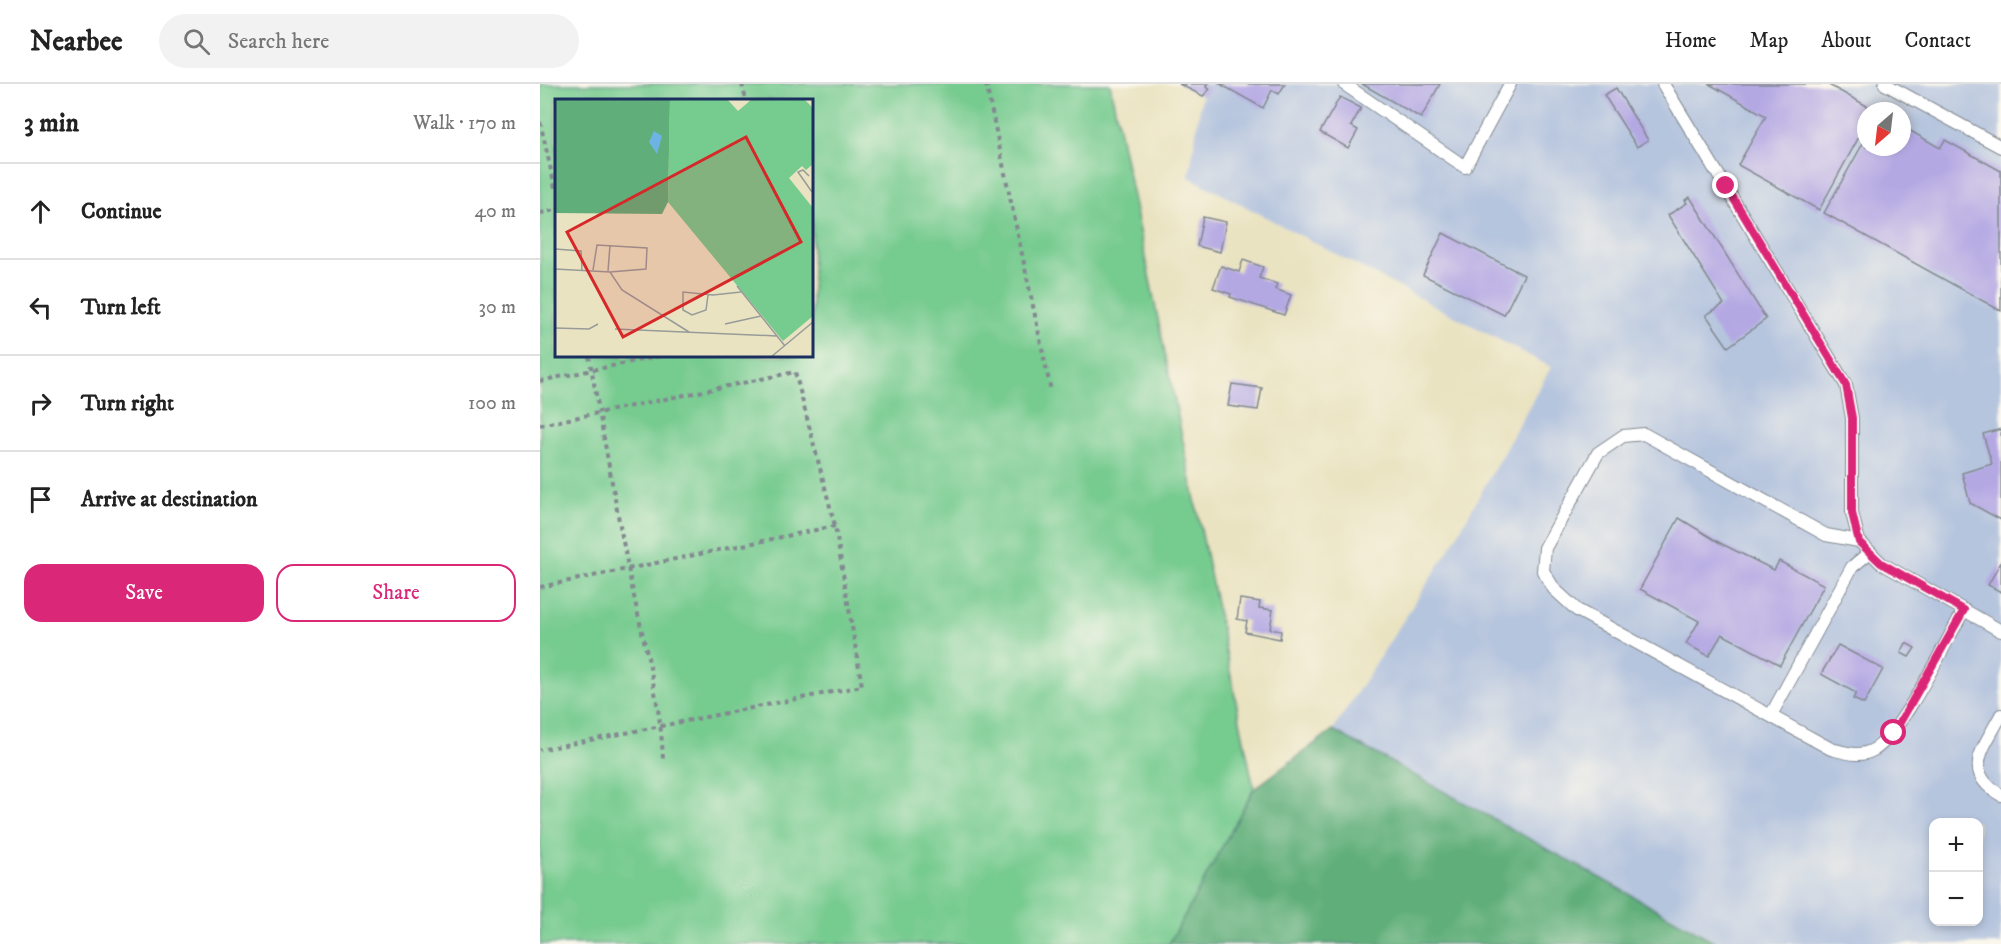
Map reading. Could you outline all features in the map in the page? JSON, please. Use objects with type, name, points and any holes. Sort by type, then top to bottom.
[{"type":"lane","points":[[1344,84],[1465,167],[1510,84]]},
{"type":"lane","points":[[1664,84],[1846,385],[1852,418],[1852,513],[1859,542]]},
{"type":"lane","points":[[1885,84],[2001,147]]},
{"type":"lane","points":[[1964,610],[1894,733],[1874,749],[1854,755],[1831,749],[1577,610],[1554,589],[1543,571],[1545,548],[1598,453],[1623,436],[1644,435],[1826,535],[1859,542],[1881,563],[1911,582],[1964,610],[2001,631]]},
{"type":"lane","points":[[1771,716],[1852,567],[1870,552]]},
{"type":"lane","points":[[2001,715],[1978,760],[1978,772],[1990,788],[2001,795]]},
{"type":"path","points":[[742,84],[746,99]]},
{"type":"path","points":[[986,84],[1051,391]]},
{"type":"path","points":[[540,122],[555,188]]},
{"type":"path","points":[[540,213],[555,210]]},
{"type":"path","points":[[589,357],[602,412],[628,568],[662,725],[663,761]]},
{"type":"path","points":[[540,381],[655,357]]},
{"type":"path","points":[[540,425],[795,372],[835,526],[862,686],[540,750]]},
{"type":"path","points":[[540,587],[835,526]]},
{"type":"shaded area","points":[[1179,84],[2001,84],[2001,944],[1721,944],[1333,730],[1453,543],[1551,367],[1189,177],[1202,96]]},
{"type":"green space","points":[[540,84],[1110,84],[1254,789],[1169,944],[540,944]]},
{"type":"green space","points":[[1333,730],[1719,944],[1169,944],[1254,789]]},
{"type":"building","points":[[1179,84],[1208,84],[1206,87],[1210,89],[1203,96]]},
{"type":"building","points":[[1220,84],[1285,84],[1279,94],[1272,90],[1263,108]]},
{"type":"building","points":[[1362,84],[1440,84],[1421,118]]},
{"type":"building","points":[[1709,84],[1827,84],[1860,102],[1857,102],[1857,140],[1819,210],[1738,165],[1766,116]]},
{"type":"building","points":[[1616,88],[1648,140],[1637,147],[1604,95]]},
{"type":"building","points":[[1340,97],[1361,108],[1351,126],[1358,130],[1348,148],[1320,132]]},
{"type":"building","points":[[1911,131],[1940,148],[1945,140],[2001,171],[2001,311],[1824,213],[1857,154],[1857,156],[1911,156]]},
{"type":"building","points":[[1690,197],[1766,319],[1728,347],[1706,315],[1724,304],[1668,215],[1687,203],[1685,200]]},
{"type":"building","points":[[1203,217],[1226,222],[1220,252],[1197,246]]},
{"type":"building","points":[[1443,233],[1524,275],[1504,315],[1423,275]]},
{"type":"building","points":[[1243,260],[1263,267],[1259,278],[1277,284],[1275,289],[1291,295],[1284,315],[1230,297],[1231,294],[1213,288],[1221,266],[1239,272]]},
{"type":"building","points":[[1232,384],[1262,388],[1258,410],[1228,406]]},
{"type":"building","points":[[2001,429],[2001,520],[1970,503],[1962,473],[1992,464],[1983,434]]},
{"type":"building","points":[[1679,518],[1720,543],[1774,570],[1779,561],[1824,585],[1780,665],[1722,634],[1709,656],[1686,644],[1699,621],[1640,589]]},
{"type":"building","points":[[2001,562],[2001,592],[1988,585]]},
{"type":"building","points":[[1240,599],[1260,602],[1259,608],[1273,610],[1270,629],[1281,631],[1280,639],[1245,632],[1247,621],[1237,619]]},
{"type":"building","points":[[1906,643],[1915,648],[1909,657],[1901,653]]},
{"type":"building","points":[[1838,645],[1883,669],[1864,704],[1853,699],[1856,693],[1821,674]]},
{"type":"route","points":[[1726,186],[1846,385],[1852,418],[1852,513],[1859,542],[1881,563],[1964,610],[1894,733]]}]
